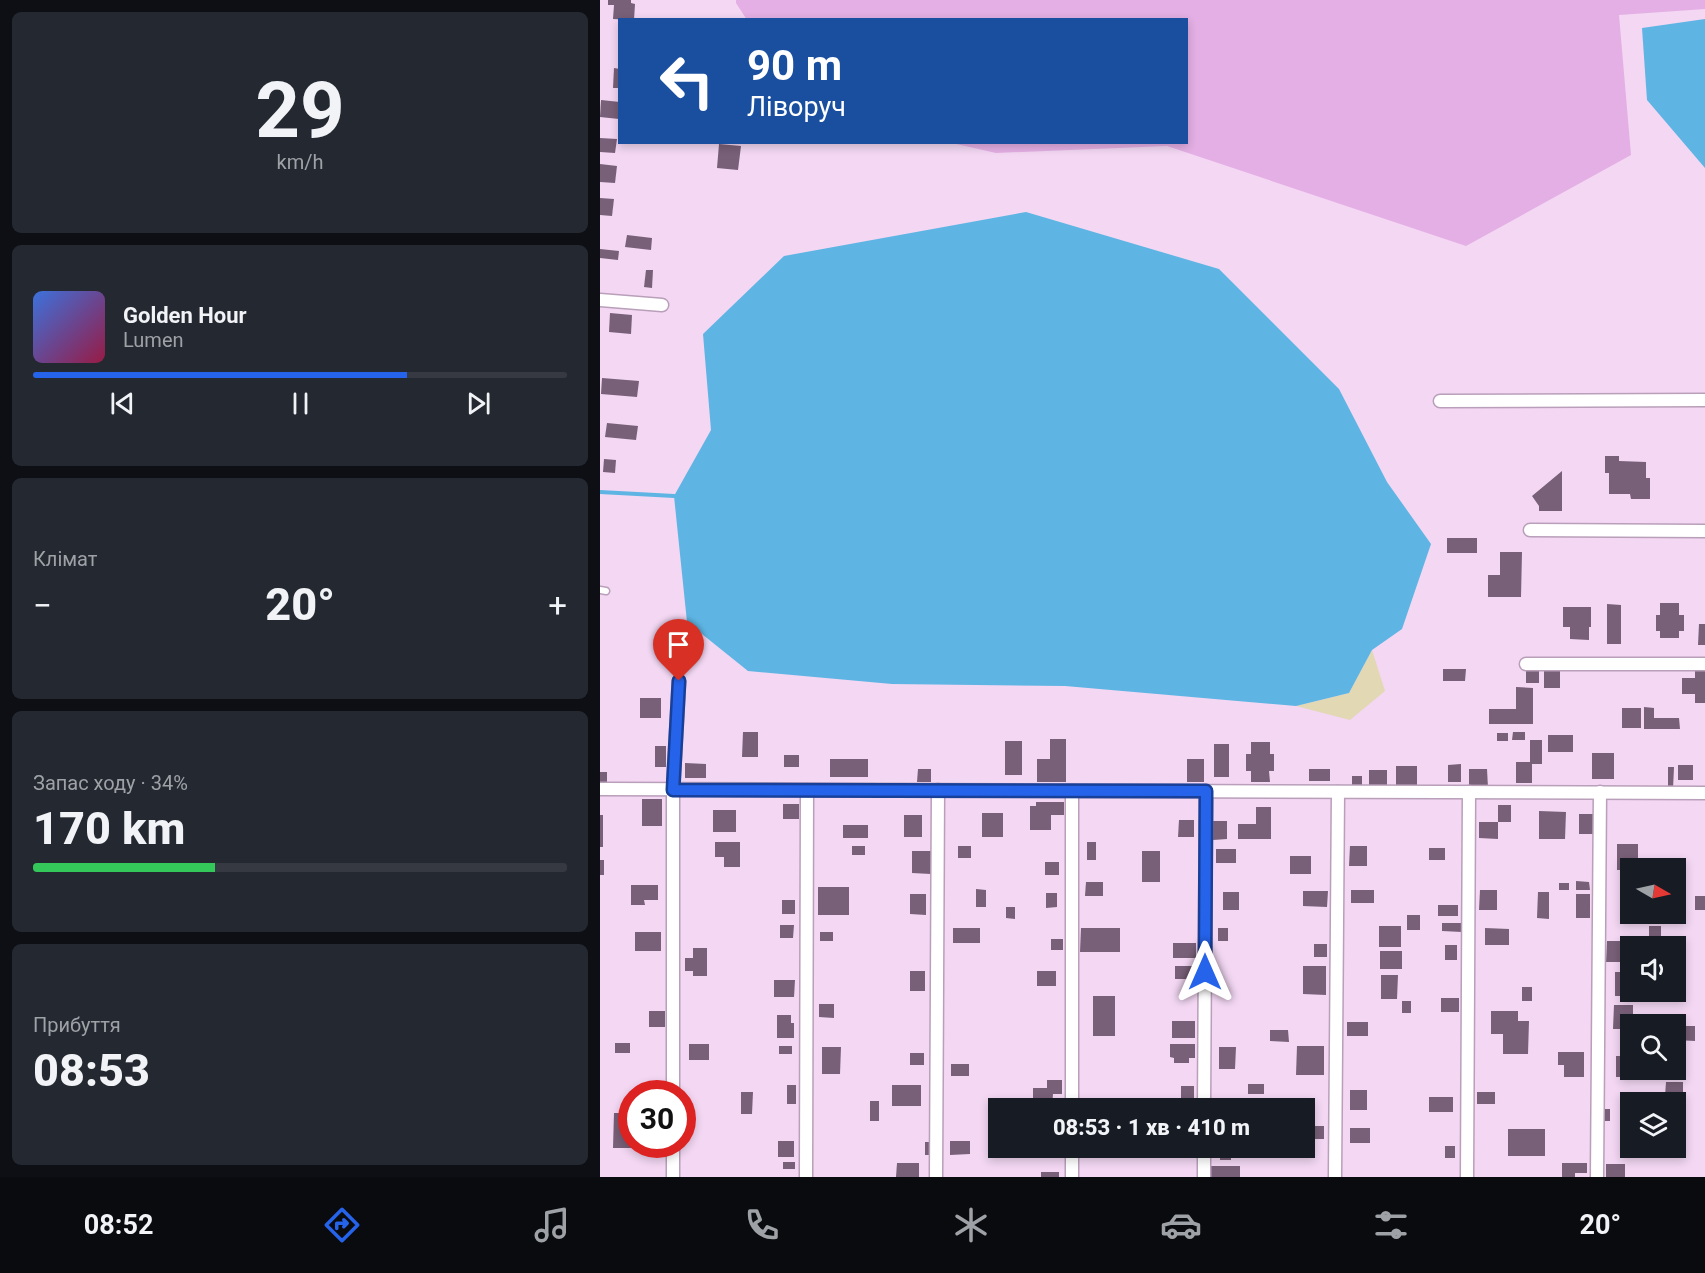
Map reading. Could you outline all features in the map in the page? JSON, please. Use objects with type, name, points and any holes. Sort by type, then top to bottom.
[{"type":"street","points":[[600,300],[662,305]]},
{"type":"street","points":[[1440,401],[1705,400]]},
{"type":"street","points":[[1530,530],[1705,531]]},
{"type":"street","points":[[1526,664],[1705,663]]},
{"type":"street","points":[[673,1080],[673,790],[679,681]]},
{"type":"street","points":[[600,789],[1705,793]]},
{"type":"street","points":[[806,1177],[807,790]]},
{"type":"street","points":[[936,1177],[938,790]]},
{"type":"street","points":[[1072,791],[1072,1098]]},
{"type":"street","points":[[1204,1098],[1206,791]]},
{"type":"street","points":[[1335,1177],[1338,792]]},
{"type":"street","points":[[1467,1177],[1468,792]]},
{"type":"street","points":[[1597,1177],[1600,792]]},
{"type":"street","points":[[673,1158],[673,1177]]},
{"type":"street","points":[[1072,1158],[1072,1177]]},
{"type":"street","points":[[1204,1158],[1204,1177]]},
{"type":"shaded area","points":[[736,0],[1705,0],[1705,9],[1619,15],[1631,155],[1466,246],[1167,146],[996,153],[956,144],[1188,144],[1188,18],[746,18]]},
{"type":"sand","points":[[1372,650],[1385,691],[1350,720],[1296,706],[1349,693]]},
{"type":"water","points":[[1705,19],[1705,168],[1647,100],[1642,28]]},
{"type":"water","points":[[1026,212],[1219,269],[1339,389],[1387,482],[1431,544],[1402,629],[1372,650],[1349,693],[1296,706],[1065,686],[892,684],[748,671],[687,622],[674,496],[711,430],[703,334],[784,256]]},
{"type":"building","points":[[608,0],[631,0],[631,3],[635,4],[634,18],[613,19],[614,5],[608,5]]},
{"type":"building","points":[[614,68],[618,69],[618,88],[613,88]]},
{"type":"building","points":[[601,100],[618,102],[618,119],[600,117]]},
{"type":"building","points":[[600,138],[617,139],[615,153],[600,152]]},
{"type":"building","points":[[719,144],[741,146],[738,170],[717,168]]},
{"type":"building","points":[[600,164],[617,166],[615,183],[600,182]]},
{"type":"building","points":[[600,198],[614,199],[612,216],[600,215]]},
{"type":"building","points":[[627,235],[652,238],[651,250],[625,247]]},
{"type":"building","points":[[600,249],[619,251],[618,260],[600,258]]},
{"type":"building","points":[[646,270],[653,270],[652,288],[644,287]]},
{"type":"building","points":[[610,313],[632,315],[631,334],[609,332]]},
{"type":"building","points":[[602,378],[639,381],[637,397],[601,394]]},
{"type":"building","points":[[607,423],[638,426],[636,440],[605,437]]},
{"type":"building","points":[[1605,456],[1619,456],[1619,461],[1646,462],[1646,478],[1650,478],[1650,499],[1631,499],[1630,494],[1609,494],[1609,473],[1605,473]]},
{"type":"building","points":[[604,459],[616,460],[615,473],[603,472]]},
{"type":"building","points":[[1562,471],[1562,511],[1539,511],[1539,506],[1532,496]]},
{"type":"building","points":[[1447,538],[1477,538],[1477,553],[1447,553]]},
{"type":"building","points":[[1500,552],[1522,552],[1521,597],[1488,597],[1488,575],[1500,575]]},
{"type":"building","points":[[1660,603],[1679,603],[1679,615],[1684,615],[1684,631],[1679,631],[1679,638],[1660,638],[1660,631],[1656,631],[1656,615],[1660,615]]},
{"type":"building","points":[[1607,604],[1621,605],[1621,644],[1607,644]]},
{"type":"building","points":[[1563,607],[1591,607],[1589,640],[1570,639],[1570,627],[1563,627]]},
{"type":"building","points":[[1699,624],[1705,624],[1705,645],[1698,645]]},
{"type":"building","points":[[1443,669],[1466,669],[1465,681],[1443,681]]},
{"type":"building","points":[[1526,669],[1539,669],[1539,683],[1526,683]]},
{"type":"building","points":[[1695,670],[1705,670],[1705,703],[1695,703],[1695,694],[1682,694],[1682,678],[1695,678]]},
{"type":"building","points":[[1544,671],[1560,671],[1560,688],[1544,688]]},
{"type":"building","points":[[1516,687],[1533,688],[1533,724],[1489,724],[1489,709],[1516,709]]},
{"type":"building","points":[[640,698],[661,698],[661,718],[640,718]]},
{"type":"building","points":[[1644,707],[1654,708],[1654,718],[1679,718],[1680,729],[1644,729]]},
{"type":"building","points":[[1622,708],[1641,708],[1641,728],[1622,728]]},
{"type":"building","points":[[743,732],[758,732],[758,757],[742,757]]},
{"type":"building","points":[[1513,732],[1525,732],[1525,740],[1512,740]]},
{"type":"building","points":[[1497,733],[1508,733],[1508,741],[1497,741]]},
{"type":"building","points":[[1548,735],[1573,735],[1573,752],[1548,752]]},
{"type":"building","points":[[1050,739],[1066,739],[1066,782],[1037,782],[1037,759],[1050,759]]},
{"type":"building","points":[[1530,740],[1542,740],[1542,764],[1532,764],[1532,783],[1516,783],[1516,762],[1530,762]]},
{"type":"building","points":[[1005,741],[1022,741],[1022,775],[1005,775]]},
{"type":"building","points":[[1251,742],[1270,742],[1270,754],[1274,754],[1274,771],[1269,771],[1270,782],[1251,782],[1251,771],[1246,771],[1246,754],[1251,754]]},
{"type":"building","points":[[1214,744],[1229,744],[1229,777],[1214,777]]},
{"type":"building","points":[[655,746],[666,746],[666,767],[655,767]]},
{"type":"building","points":[[1592,753],[1614,753],[1614,779],[1592,779]]},
{"type":"building","points":[[784,755],[799,755],[799,767],[784,767]]},
{"type":"building","points":[[830,759],[868,759],[868,777],[830,777]]},
{"type":"building","points":[[1187,759],[1204,759],[1204,782],[1187,782]]},
{"type":"building","points":[[685,763],[706,764],[706,778],[685,778]]},
{"type":"building","points":[[1461,764],[1461,782],[1448,782],[1448,765]]},
{"type":"building","points":[[1678,765],[1693,765],[1693,780],[1678,780]]},
{"type":"building","points":[[1396,766],[1417,766],[1417,785],[1396,785]]},
{"type":"building","points":[[1668,767],[1674,767],[1673,789],[1668,789]]},
{"type":"building","points":[[918,769],[931,769],[931,782],[917,782]]},
{"type":"building","points":[[1309,769],[1330,769],[1330,781],[1309,781]]},
{"type":"building","points":[[1469,769],[1487,769],[1488,788],[1469,788]]},
{"type":"building","points":[[1369,770],[1387,770],[1387,788],[1369,788]]},
{"type":"building","points":[[600,772],[607,772],[607,784],[600,784]]},
{"type":"building","points":[[1352,776],[1362,776],[1362,785],[1352,785]]},
{"type":"building","points":[[642,799],[662,799],[662,826],[642,826]]},
{"type":"building","points":[[1036,802],[1064,802],[1064,815],[1051,815],[1051,830],[1030,830],[1030,806],[1036,806]]},
{"type":"building","points":[[783,804],[799,804],[799,819],[783,819]]},
{"type":"building","points":[[1498,805],[1511,805],[1511,822],[1498,822]]},
{"type":"building","points":[[1256,807],[1271,807],[1271,839],[1238,839],[1238,824],[1256,824]]},
{"type":"building","points":[[713,810],[736,810],[736,832],[713,832]]},
{"type":"building","points":[[1539,811],[1566,812],[1565,839],[1539,839]]},
{"type":"building","points":[[982,813],[1003,813],[1003,837],[982,837]]},
{"type":"building","points":[[1579,814],[1594,814],[1594,834],[1579,834]]},
{"type":"building","points":[[600,815],[603,815],[603,847],[600,847]]},
{"type":"building","points":[[904,815],[922,815],[922,837],[904,837]]},
{"type":"building","points":[[1179,820],[1194,820],[1194,837],[1178,837]]},
{"type":"building","points":[[1213,821],[1227,821],[1227,839],[1213,840]]},
{"type":"building","points":[[1479,822],[1498,822],[1498,839],[1479,838]]},
{"type":"building","points":[[843,825],[868,825],[868,838],[843,838]]},
{"type":"building","points":[[715,842],[740,842],[740,867],[724,867],[724,857],[715,857]]},
{"type":"building","points":[[1087,842],[1096,842],[1096,860],[1087,860]]},
{"type":"building","points":[[1617,844],[1638,844],[1638,858],[1620,858],[1620,870],[1617,870]]},
{"type":"building","points":[[852,846],[865,846],[865,855],[852,855]]},
{"type":"building","points":[[958,846],[971,846],[971,858],[958,858]]},
{"type":"building","points":[[1350,846],[1367,846],[1367,866],[1349,866]]},
{"type":"building","points":[[1429,848],[1445,848],[1445,860],[1429,860]]},
{"type":"building","points":[[1216,849],[1236,849],[1236,863],[1216,863]]},
{"type":"building","points":[[912,851],[931,851],[931,874],[912,873]]},
{"type":"building","points":[[1142,851],[1160,851],[1160,882],[1142,882]]},
{"type":"building","points":[[1290,856],[1311,856],[1311,874],[1290,874]]},
{"type":"building","points":[[600,860],[604,860],[604,875],[600,875]]},
{"type":"building","points":[[1045,862],[1059,862],[1059,875],[1045,875]]},
{"type":"building","points":[[1576,881],[1589,882],[1590,890],[1576,890]]},
{"type":"building","points":[[1086,882],[1103,882],[1103,896],[1085,896]]},
{"type":"building","points":[[1559,883],[1569,883],[1569,890],[1559,890]]},
{"type":"building","points":[[631,885],[658,885],[658,900],[644,900],[645,905],[631,905]]},
{"type":"building","points":[[818,887],[849,887],[849,915],[818,915]]},
{"type":"building","points":[[976,889],[986,890],[986,907],[976,907]]},
{"type":"building","points":[[1351,890],[1374,890],[1374,903],[1351,903]]},
{"type":"building","points":[[1480,890],[1497,890],[1497,910],[1479,910]]},
{"type":"building","points":[[1303,891],[1328,891],[1327,907],[1303,906]]},
{"type":"building","points":[[1223,892],[1239,892],[1239,910],[1223,910]]},
{"type":"building","points":[[1538,892],[1549,892],[1549,919],[1537,918]]},
{"type":"building","points":[[1046,893],[1057,893],[1057,907],[1046,908]]},
{"type":"building","points":[[910,894],[926,894],[926,915],[910,914]]},
{"type":"building","points":[[1576,894],[1590,894],[1590,918],[1576,918]]},
{"type":"building","points":[[1695,896],[1705,896],[1705,910],[1695,910]]},
{"type":"building","points":[[782,900],[795,900],[795,914],[782,914]]},
{"type":"building","points":[[1438,905],[1458,905],[1458,916],[1438,916]]},
{"type":"building","points":[[1006,907],[1015,907],[1015,919],[1006,918]]},
{"type":"building","points":[[1407,915],[1420,915],[1420,930],[1407,930]]},
{"type":"building","points":[[1442,923],[1462,923],[1462,932],[1442,931]]},
{"type":"building","points":[[780,925],[794,925],[793,938],[780,938]]},
{"type":"building","points":[[1379,926],[1401,926],[1401,947],[1379,947]]},
{"type":"building","points":[[1649,926],[1661,926],[1661,936],[1649,936]]},
{"type":"building","points":[[953,928],[980,928],[980,943],[953,943]]},
{"type":"building","points":[[1081,928],[1120,928],[1120,952],[1080,952]]},
{"type":"building","points":[[1218,928],[1228,928],[1228,941],[1218,941]]},
{"type":"building","points":[[1485,928],[1509,929],[1509,945],[1485,945]]},
{"type":"building","points":[[635,932],[661,932],[661,951],[635,951]]},
{"type":"building","points":[[820,932],[833,932],[833,941],[820,941]]},
{"type":"building","points":[[1051,939],[1063,939],[1063,950],[1051,950]]},
{"type":"building","points":[[1607,941],[1620,941],[1620,962],[1606,962]]},
{"type":"building","points":[[1173,943],[1196,943],[1196,958],[1173,958]]},
{"type":"building","points":[[1314,944],[1327,944],[1327,957],[1314,957]]},
{"type":"building","points":[[1445,945],[1457,945],[1457,960],[1445,960]]},
{"type":"building","points":[[693,948],[707,948],[707,976],[693,976],[693,971],[685,971],[685,958],[693,958]]},
{"type":"building","points":[[1380,951],[1402,951],[1402,969],[1380,969]]},
{"type":"building","points":[[1175,966],[1195,966],[1195,975],[1188,975],[1188,979],[1175,979]]},
{"type":"building","points":[[1303,966],[1326,966],[1326,995],[1303,994]]},
{"type":"building","points":[[910,971],[925,971],[925,991],[910,991]]},
{"type":"building","points":[[1037,971],[1056,971],[1056,986],[1037,986]]},
{"type":"building","points":[[1615,972],[1620,972],[1620,996],[1615,996]]},
{"type":"building","points":[[1381,975],[1398,975],[1397,999],[1381,999]]},
{"type":"building","points":[[774,980],[795,980],[794,997],[774,997]]},
{"type":"building","points":[[1522,987],[1532,987],[1532,1001],[1522,1001]]},
{"type":"building","points":[[1093,996],[1115,996],[1115,1036],[1093,1036]]},
{"type":"building","points":[[1441,998],[1459,998],[1459,1012],[1441,1012]]},
{"type":"building","points":[[1402,1001],[1411,1001],[1411,1013],[1402,1013]]},
{"type":"building","points":[[819,1004],[834,1004],[834,1018],[819,1017]]},
{"type":"building","points":[[1614,1005],[1633,1005],[1633,1014],[1620,1014],[1620,1029],[1613,1029]]},
{"type":"building","points":[[649,1011],[665,1011],[665,1027],[649,1027]]},
{"type":"building","points":[[1491,1011],[1518,1011],[1518,1021],[1529,1021],[1528,1054],[1503,1054],[1503,1034],[1491,1034]]},
{"type":"building","points":[[777,1015],[791,1015],[791,1023],[794,1023],[794,1038],[777,1038]]},
{"type":"building","points":[[1172,1021],[1195,1021],[1195,1038],[1172,1038]]},
{"type":"building","points":[[1347,1022],[1368,1022],[1368,1036],[1347,1036]]},
{"type":"building","points":[[1686,1026],[1695,1026],[1695,1041],[1686,1041]]},
{"type":"building","points":[[1270,1030],[1288,1030],[1289,1042],[1270,1041]]},
{"type":"building","points":[[615,1043],[630,1043],[630,1053],[615,1053]]},
{"type":"building","points":[[689,1044],[709,1044],[709,1060],[689,1060]]},
{"type":"building","points":[[1170,1044],[1195,1044],[1195,1058],[1189,1058],[1189,1063],[1174,1063],[1174,1058],[1170,1057]]},
{"type":"building","points":[[779,1046],[792,1046],[792,1054],[779,1054]]},
{"type":"building","points":[[1297,1046],[1324,1046],[1324,1075],[1296,1075]]},
{"type":"building","points":[[822,1047],[841,1047],[840,1074],[822,1074]]},
{"type":"building","points":[[1219,1047],[1236,1047],[1235,1069],[1219,1069]]},
{"type":"building","points":[[1558,1052],[1584,1052],[1584,1077],[1564,1077],[1564,1065],[1558,1065]]},
{"type":"building","points":[[910,1053],[924,1053],[924,1065],[910,1065]]},
{"type":"building","points":[[1616,1056],[1620,1056],[1620,1077],[1616,1077]]},
{"type":"building","points":[[951,1064],[969,1064],[969,1076],[951,1076]]},
{"type":"building","points":[[1047,1080],[1062,1080],[1062,1094],[1053,1094],[1053,1098],[1033,1098],[1033,1088],[1047,1088]]},
{"type":"building","points":[[1666,1082],[1683,1082],[1683,1092],[1665,1092]]},
{"type":"building","points":[[1248,1084],[1264,1084],[1264,1094],[1248,1094]]},
{"type":"building","points":[[787,1085],[796,1085],[796,1104],[787,1104]]},
{"type":"building","points":[[892,1085],[921,1085],[921,1106],[892,1106]]},
{"type":"building","points":[[1181,1086],[1194,1086],[1194,1098],[1181,1098]]},
{"type":"building","points":[[1350,1090],[1367,1090],[1367,1110],[1350,1110]]},
{"type":"building","points":[[741,1092],[753,1092],[752,1114],[741,1114]]},
{"type":"building","points":[[1477,1092],[1495,1092],[1495,1104],[1477,1104]]},
{"type":"building","points":[[1429,1097],[1453,1097],[1453,1112],[1429,1112]]},
{"type":"building","points":[[870,1101],[879,1101],[879,1121],[870,1121]]},
{"type":"building","points":[[1602,1109],[1610,1109],[1610,1121],[1602,1121]]},
{"type":"building","points":[[614,1113],[618,1113],[618,1148],[613,1148]]},
{"type":"building","points":[[1315,1126],[1324,1126],[1324,1139],[1315,1139]]},
{"type":"building","points":[[1350,1128],[1370,1128],[1370,1143],[1350,1143]]},
{"type":"building","points":[[1508,1129],[1545,1129],[1545,1156],[1508,1156]]},
{"type":"building","points":[[778,1141],[794,1141],[794,1157],[778,1157]]},
{"type":"building","points":[[950,1141],[970,1141],[970,1154],[950,1155]]},
{"type":"building","points":[[925,1142],[931,1142],[931,1155],[925,1155]]},
{"type":"building","points":[[1445,1146],[1455,1146],[1455,1158],[1445,1158]]},
{"type":"building","points":[[783,1162],[795,1162],[795,1169],[783,1169]]},
{"type":"building","points":[[897,1163],[919,1163],[919,1177],[896,1177]]},
{"type":"building","points":[[1562,1163],[1587,1163],[1587,1173],[1575,1173],[1575,1177],[1562,1177]]},
{"type":"building","points":[[1606,1164],[1625,1164],[1625,1177],[1606,1177]]},
{"type":"building","points":[[1209,1166],[1240,1166],[1240,1177],[1209,1177]]},
{"type":"building","points":[[1041,1172],[1059,1172],[1059,1177],[1041,1177]]},
{"type":"waterway","points":[[600,492],[674,496]]},
{"type":"route","points":[[679,681],[673,790],[1206,791],[1205,972]]}]
